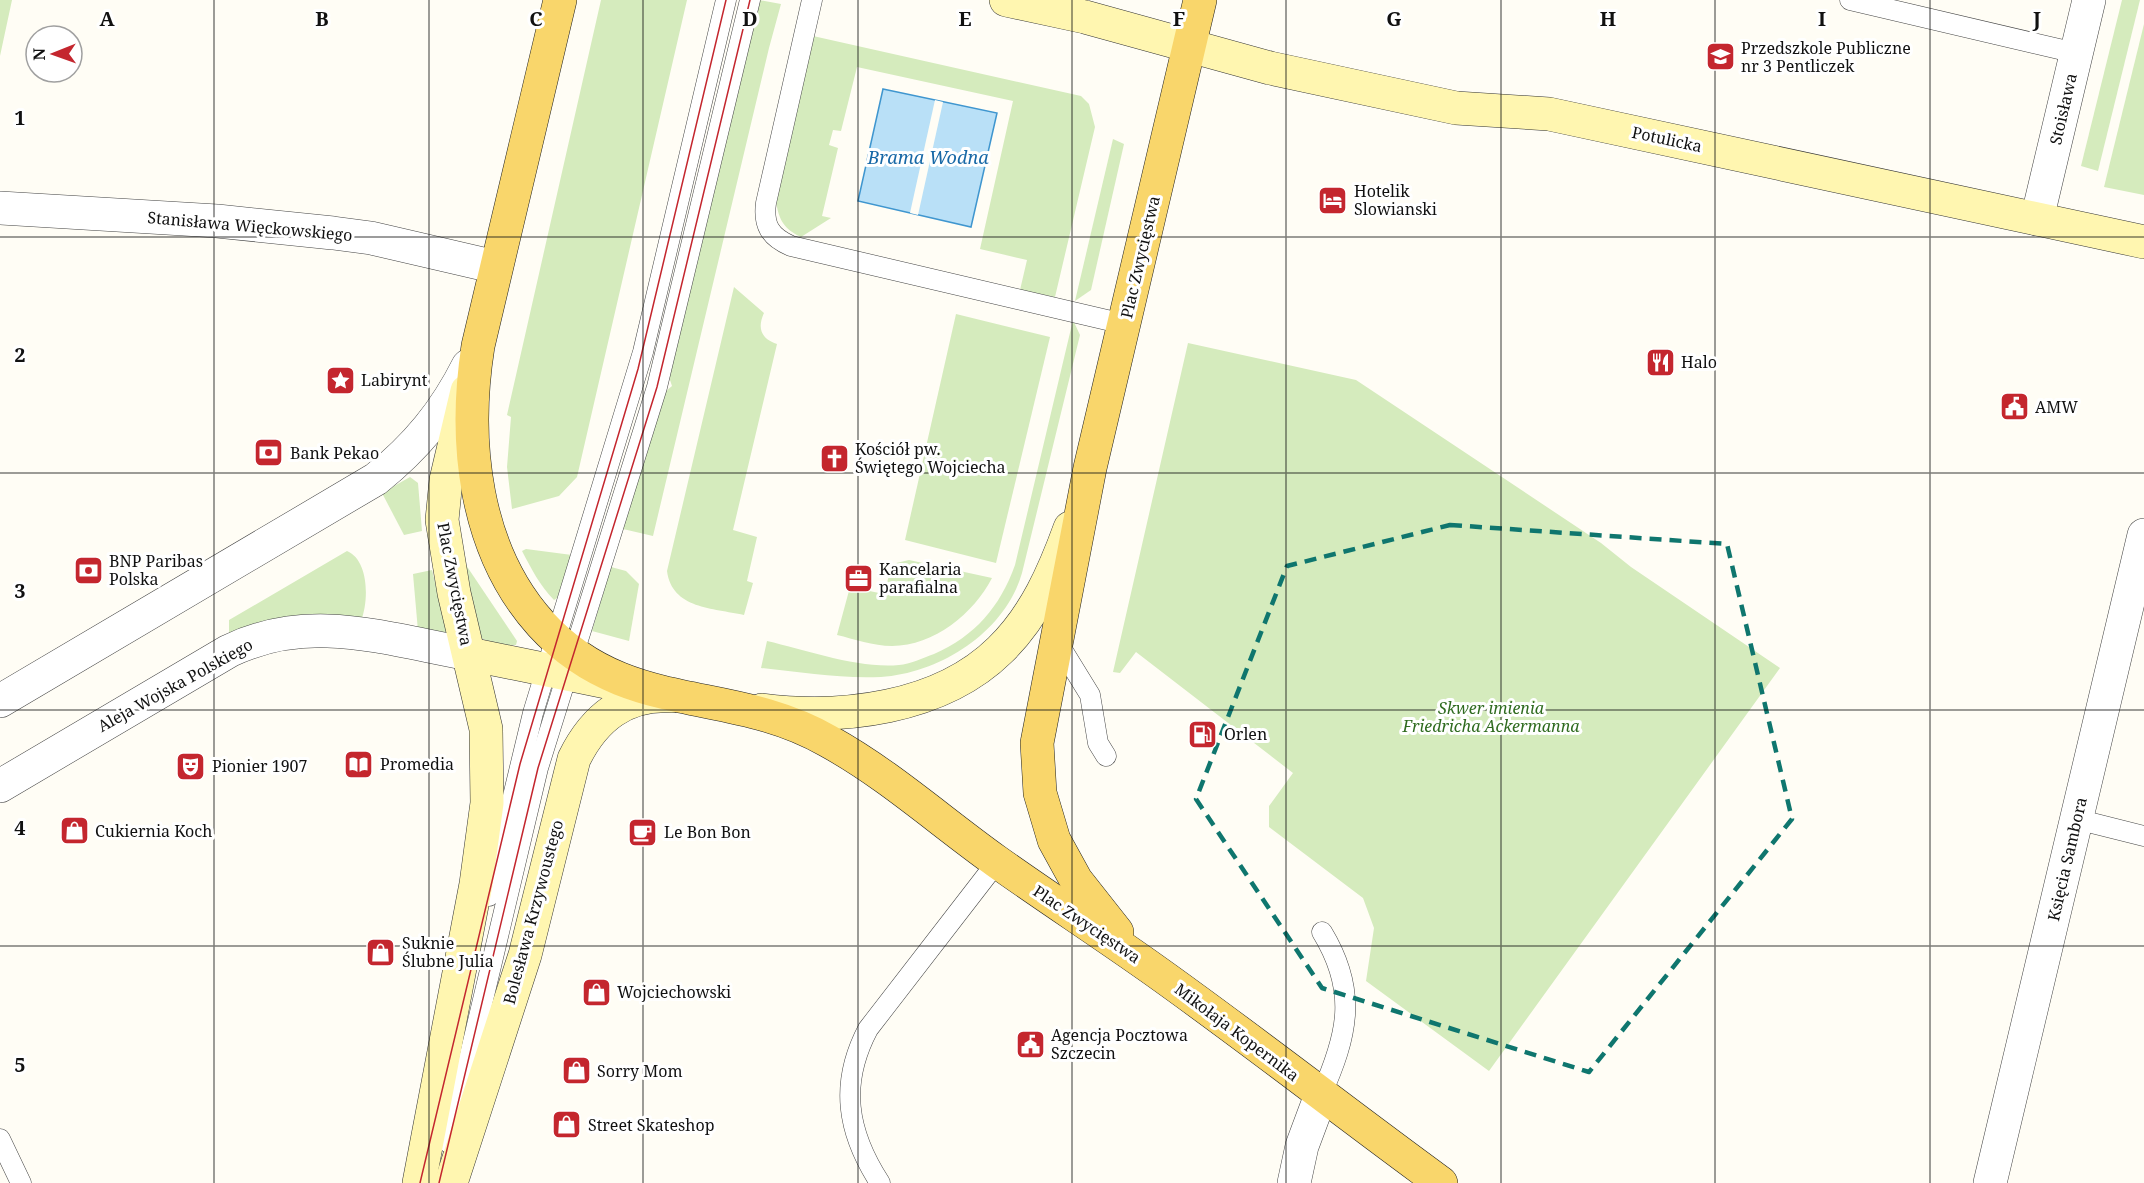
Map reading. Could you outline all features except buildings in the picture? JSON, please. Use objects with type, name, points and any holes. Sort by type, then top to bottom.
[{"type":"main road","name":"Plac Zwycięstwa","points":[[560,0],[478,346],[472,401],[473,449],[487,530],[512,584],[560,659],[672,696],[742,707],[786,721],[830,741],[996,862],[1154,970]]},
{"type":"main road","name":"Plac Zwycięstwa","points":[[1154,970],[1122,937],[1076,880],[1060,853],[1043,809],[1037,743],[1090,468],[1200,0]]},
{"type":"main road","name":"Mikołaja Kopernika","points":[[1154,970],[1441,1183]]},
{"type":"street","name":"Stoisława","points":[[2037,219],[2089,0]]},
{"type":"street","points":[[1011,1],[1085,17],[1190,46]]},
{"type":"street","name":"Potulicka","points":[[1190,46],[1270,68],[1456,108],[1549,114],[2144,242]]},
{"type":"street","name":"Stanisława Więckowskiego","points":[[0,208],[217,221],[333,233],[371,238],[496,267]]},
{"type":"street","name":"Plac Zwycięstwa","points":[[478,346],[446,480],[442,514],[446,550],[469,654],[560,659]]},
{"type":"street","points":[[0,701],[376,480],[411,450],[429,429],[453,395],[478,346]]},
{"type":"street","name":"Plac Zwycięstwa","points":[[742,707],[823,713],[889,704],[949,685],[984,664],[1020,627],[1042,593],[1063,547],[1090,468]]},
{"type":"street","name":"Księcia Sambora","points":[[1990,1183],[2144,536]]},
{"type":"street","name":"Aleja Wojska Polskiego","points":[[0,786],[229,651],[265,636],[303,629],[328,629],[469,654]]},
{"type":"street","points":[[420,1183],[476,884],[487,803],[486,729],[469,654]]},
{"type":"street","name":"Bolesława Krzywoustego","points":[[451,1183],[525,956],[574,759],[591,730],[616,708],[641,697],[672,696]]},
{"type":"street","points":[[1294,1183],[1302,1146],[1321,1095]]},
{"type":"lane","points":[[440,1183],[532,792],[560,659],[638,369],[726,0]]},
{"type":"lane","points":[[420,1183],[520,764],[560,659],[614,530],[657,387],[750,0]]},
{"type":"lane","points":[[812,0],[766,203],[765,222],[772,235],[791,246],[1124,324]]},
{"type":"lane","points":[[1850,0],[2076,53]]},
{"type":"lane","points":[[1058,643],[1090,695],[1098,743],[1106,756]]},
{"type":"lane","points":[[2076,819],[2144,837]]},
{"type":"lane","points":[[880,1183],[868,1164],[856,1135],[850,1104],[850,1077],[855,1053],[868,1029],[907,982],[996,862]]},
{"type":"lane","points":[[1321,1095],[1332,1071],[1345,1021],[1342,972],[1322,932]]},
{"type":"lane","points":[[0,1139],[21,1183]]},
{"type":"highlighted area","points":[[1450,525],[1727,544],[1792,819],[1589,1072],[1322,988],[1196,799],[1287,566]]},
{"type":"green space","points":[[0,0],[12,0],[0,56]]},
{"type":"green space","points":[[601,0],[687,0],[577,477],[559,496],[512,509],[507,467],[511,417],[507,415]]},
{"type":"green space","points":[[759,0],[781,4],[653,536],[623,529],[665,392],[672,386],[669,377]]},
{"type":"green space","points":[[2122,0],[2140,0],[2098,171],[2081,166]]},
{"type":"green space","points":[[2144,24],[2144,195],[2104,187]]},
{"type":"green space","points":[[813,36],[1081,96],[1089,104],[1095,127],[1055,297],[1020,290],[1027,260],[980,249],[1013,101],[857,67],[841,131],[833,130],[829,145],[838,148],[822,216],[831,218],[801,237],[786,227],[776,202]]},
{"type":"green space","points":[[1113,139],[1124,144],[1091,290],[1075,301]]},
{"type":"green space","points":[[734,287],[764,313],[761,323],[762,332],[767,339],[777,344],[733,530],[757,537],[747,581],[753,583],[744,615],[707,608],[685,600],[670,584],[667,571]]},
{"type":"green space","points":[[956,314],[1050,337],[996,563],[905,540]]},
{"type":"green space","points":[[1073,320],[1080,335],[1022,573],[1014,594],[986,631],[968,646],[947,658],[904,674],[851,677],[761,668],[767,641],[850,662],[883,665],[917,661],[949,647],[962,638],[974,629],[994,607],[1015,565]]},
{"type":"green space","name":"Skwer imienia Friedricha Ackermanna","points":[[1188,343],[1356,380],[1601,543],[1631,567],[1780,668],[1489,1071],[1366,981],[1374,928],[1363,898],[1269,827],[1269,806],[1293,773],[1136,652],[1120,673],[1113,672]]},
{"type":"green space","points":[[410,477],[418,483],[422,531],[404,535],[382,493]]},
{"type":"green space","points":[[526,549],[572,555],[557,598],[554,600],[540,583],[529,564],[522,551]]},
{"type":"green space","points":[[347,551],[360,563],[365,582],[364,613],[361,621],[310,616],[294,617],[262,623],[229,634],[229,620]]},
{"type":"green space","points":[[909,560],[992,578],[964,615],[937,634],[923,640],[908,645],[885,646],[837,635],[850,587],[884,594],[892,564]]},
{"type":"green space","points":[[466,565],[517,641],[516,645],[496,645],[481,638],[463,566]]},
{"type":"green space","points":[[611,567],[626,571],[639,584],[629,641],[592,631]]},
{"type":"green space","points":[[432,570],[447,630],[446,634],[418,631],[413,574]]},
{"type":"water","name":"Brama Wodna","points":[[883,89],[997,113],[971,227],[858,201]]},
{"type":"pier","points":[[935,100],[943,102],[918,215],[910,213]]},
{"type":"tram line","points":[[420,1183],[520,764],[638,369],[726,0]]},
{"type":"tram line","points":[[439,1183],[538,768],[657,387],[750,0]]},
{"type":"place","name":"Przedszkole Publiczne nr 3 Pentliczek","points":[[1720,57]]},
{"type":"place","name":"Hotelik Slowianski","points":[[1333,200]]},
{"type":"place","name":"Halo","points":[[1660,362]]},
{"type":"place","name":"Labirynt","points":[[340,380]]},
{"type":"place","name":"AMW","points":[[2014,407]]},
{"type":"place","name":"Bank Pekao","points":[[269,453]]},
{"type":"place","name":"Kościół pw. Świętego Wojciecha","points":[[834,458]]},
{"type":"place","name":"BNP Paribas Polska","points":[[88,570]]},
{"type":"place","name":"Kancelaria parafialna","points":[[858,578]]},
{"type":"place","name":"Orlen","points":[[1203,734]]},
{"type":"place","name":"Promedia","points":[[359,764]]},
{"type":"place","name":"Pionier 1907","points":[[191,766]]},
{"type":"place","name":"Cukiernia Koch","points":[[74,831]]},
{"type":"place","name":"Le Bon Bon","points":[[643,832]]},
{"type":"place","name":"Suknie Ślubne Julia","points":[[381,952]]},
{"type":"place","name":"Wojciechowski","points":[[596,992]]},
{"type":"place","name":"Agencja Pocztowa Szczecin","points":[[1030,1044]]},
{"type":"place","name":"Sorry Mom","points":[[576,1071]]},
{"type":"place","name":"Street Skateshop","points":[[567,1125]]}]
